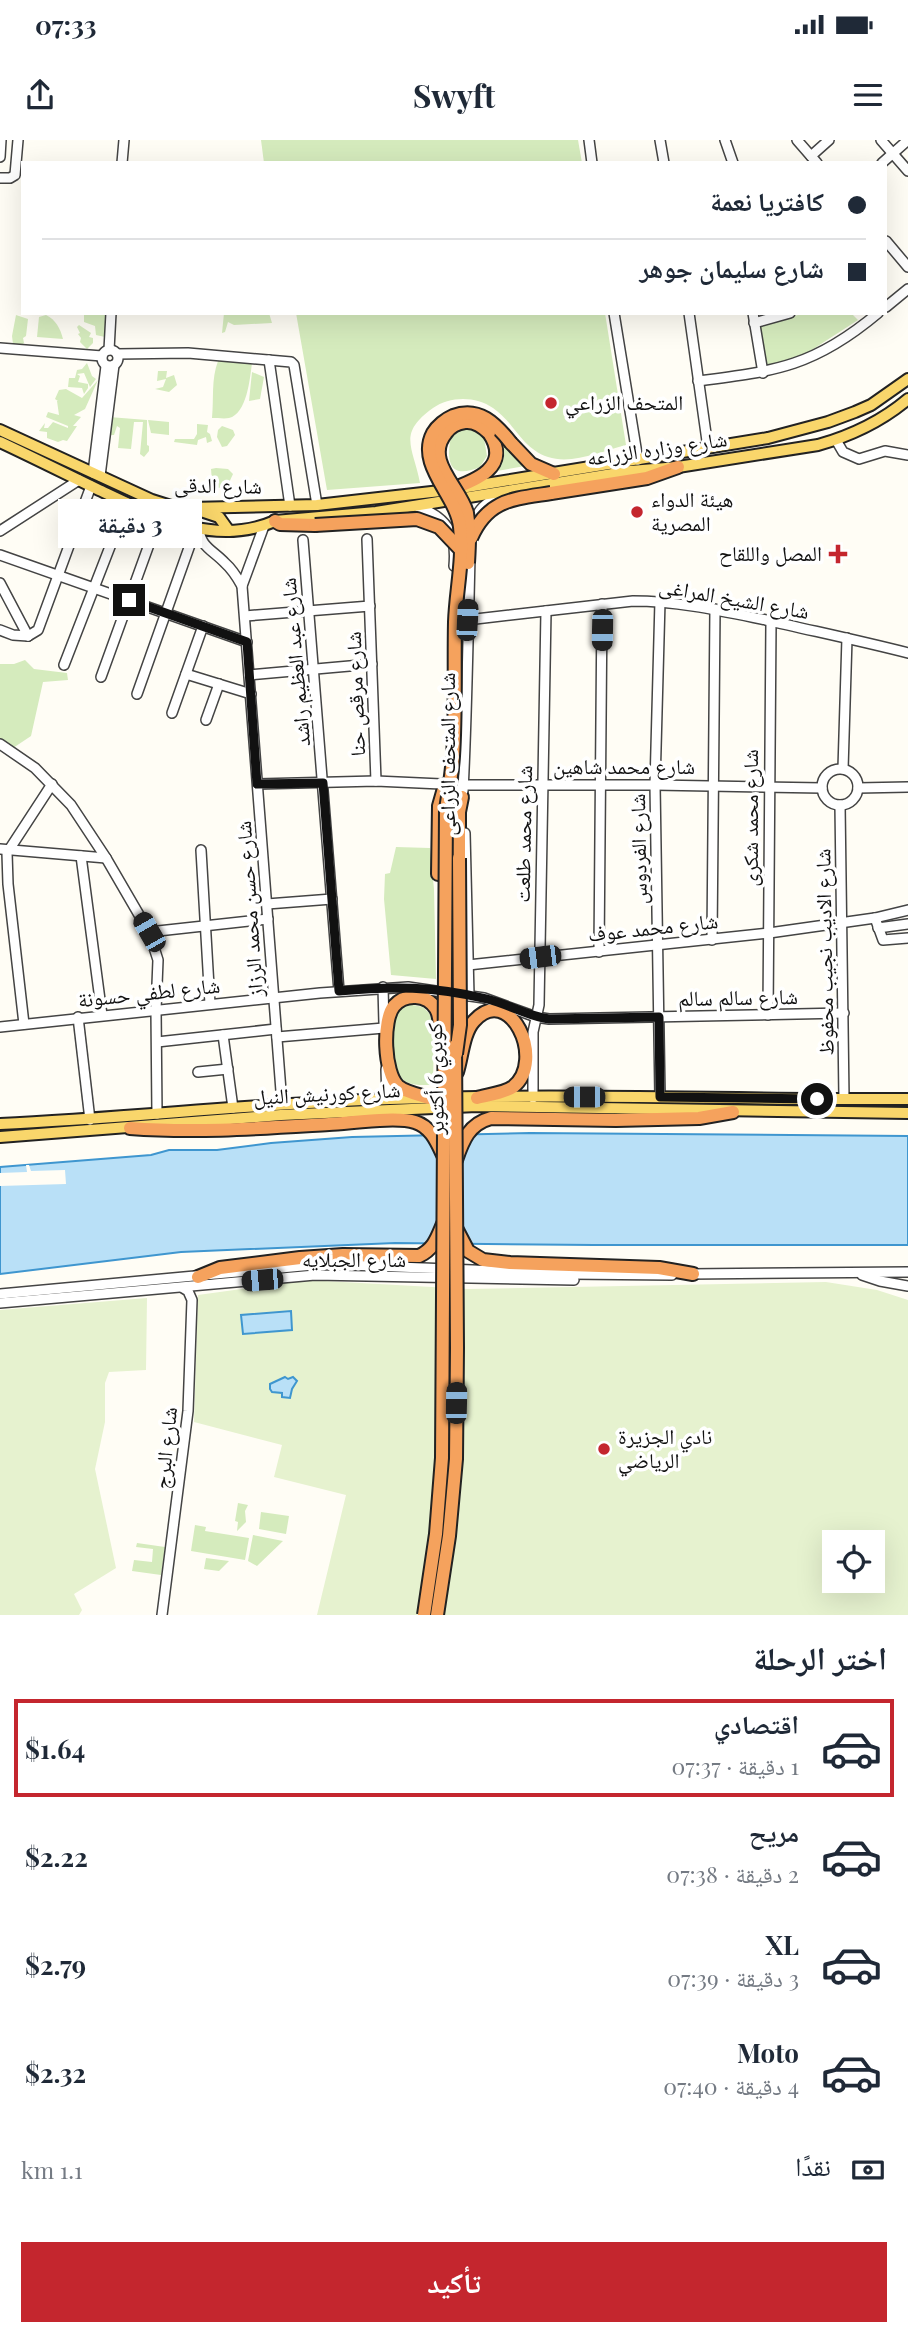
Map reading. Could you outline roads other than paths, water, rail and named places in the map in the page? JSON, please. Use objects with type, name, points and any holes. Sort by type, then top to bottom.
[{"type":"highway","points":[[462,550],[456,508],[437,476],[429,453],[433,432],[448,418],[466,412],[486,417],[497,425],[531,464],[554,474]]},
{"type":"highway","points":[[449,490],[483,477],[496,456],[496,447],[489,433],[473,423],[457,424],[447,430],[440,446],[442,468],[466,509],[462,550]]},
{"type":"highway","points":[[462,550],[489,510],[512,499],[647,478],[678,467]]},
{"type":"highway","points":[[269,523],[315,525],[416,519],[439,527],[462,550]]},
{"type":"highway","name":"كوبري 6 أكتوبر","points":[[424,1615],[441,1486],[444,1220],[450,1160],[451,1079],[446,1043],[446,809],[453,757],[456,620],[462,550]]},
{"type":"highway","name":"كوبري 6 أكتوبر","points":[[451,1079],[455,1058],[453,815],[459,757],[462,550]]},
{"type":"highway","points":[[445,785],[439,806],[438,874],[440,990],[446,1043]]},
{"type":"highway","points":[[455,1058],[460,1026],[459,812],[463,791]]},
{"type":"highway","points":[[429,1098],[400,1088],[395,1082],[387,1052],[386,1025],[394,1005],[401,1000],[418,997],[433,1005],[438,1012],[441,1054],[451,1079]]},
{"type":"highway","points":[[451,1079],[468,1031],[476,1019],[488,1012],[502,1012],[514,1019],[522,1030],[526,1051],[526,1061],[519,1080],[512,1088],[477,1098]]},
{"type":"highway","points":[[130,1128],[254,1129],[414,1121],[430,1131],[450,1160],[470,1129],[491,1118],[699,1118],[733,1112]]},
{"type":"highway","name":"كوبري 6 أكتوبر","points":[[437,1615],[455,1486],[456,1228],[450,1160]]},
{"type":"highway","points":[[198,1277],[220,1268],[300,1258],[343,1255],[410,1257],[426,1252],[435,1244],[444,1220]]},
{"type":"highway","points":[[456,1228],[468,1251],[483,1260],[647,1267],[693,1274]]},
{"type":"main road","name":"شارع وزاره الزراعه","points":[[449,490],[768,438],[802,430],[871,405],[908,379]]},
{"type":"main road","name":"شارع وزاره الزراعه","points":[[416,506],[631,471],[678,467],[818,445],[872,424],[908,399]]},
{"type":"main road","points":[[836,440],[836,426],[841,418]]},
{"type":"main road","name":"شارع الدقى","points":[[0,430],[152,500],[171,506],[190,508],[317,505],[449,490]]},
{"type":"main road","points":[[802,430],[811,433],[818,445]]},
{"type":"main road","name":"شارع الدقى","points":[[0,442],[159,517],[197,528],[229,531],[269,523],[416,506]]},
{"type":"main road","points":[[190,508],[219,517],[229,531]]},
{"type":"main road","name":"شارع كورنيش النيل","points":[[0,1124],[387,1099],[908,1099]]},
{"type":"main road","name":"شارع كورنيش النيل","points":[[0,1138],[281,1115],[477,1106],[908,1113]]},
{"type":"street","points":[[0,157],[1,140]]},
{"type":"street","points":[[5,178],[16,172],[18,140]]},
{"type":"street","points":[[122,161],[124,140]]},
{"type":"street","points":[[589,140],[592,161]]},
{"type":"street","points":[[660,140],[664,161]]},
{"type":"street","points":[[725,140],[734,161]]},
{"type":"street","points":[[797,140],[814,160],[829,140]]},
{"type":"street","points":[[881,140],[908,171]]},
{"type":"street","points":[[884,161],[908,140]]},
{"type":"street","points":[[887,242],[908,267]]},
{"type":"street","points":[[887,306],[908,289]]},
{"type":"street","points":[[110,365],[102,362],[109,353],[111,315]]},
{"type":"street","points":[[614,315],[638,460]]},
{"type":"street","points":[[689,315],[708,448]]},
{"type":"street","points":[[763,373],[753,318],[775,315]]},
{"type":"street","points":[[863,315],[868,321]]},
{"type":"street","points":[[698,380],[763,373],[786,367],[827,350],[876,315]]},
{"type":"street","points":[[0,348],[109,353],[188,353],[287,361],[294,365],[317,505]]},
{"type":"street","points":[[97,474],[110,365],[118,359],[109,353]]},
{"type":"street","points":[[269,360],[290,506]]},
{"type":"street","points":[[836,440],[844,452],[859,459],[885,451],[908,455]]},
{"type":"street","points":[[0,531],[79,480]]},
{"type":"street","points":[[0,630],[13,635],[28,636],[38,629],[91,486]]},
{"type":"street","name":"شارع المتحف الزراعى","points":[[469,996],[463,791],[472,527],[475,516],[490,500],[512,490]]},
{"type":"street","points":[[64,665],[127,503]]},
{"type":"street","name":"شارع المتحف الزراعى","points":[[416,506],[443,520],[462,550],[451,600],[445,785],[443,991]]},
{"type":"street","points":[[101,677],[159,517]]},
{"type":"street","name":"شارع حسن محمد الرزاز","points":[[269,523],[242,586],[282,1104]]},
{"type":"street","points":[[197,528],[204,545],[228,566],[242,586]]},
{"type":"street","points":[[136,694],[197,528]]},
{"type":"street","name":"شارع مرقص حنا","points":[[367,538],[376,781]]},
{"type":"street","name":"شارع عبد العظيم راشد","points":[[303,540],[339,991]]},
{"type":"street","points":[[462,550],[463,557],[470,561]]},
{"type":"street","points":[[0,555],[247,642]]},
{"type":"street","points":[[0,583],[28,636]]},
{"type":"street","name":"شارع الشيخ المراغى","points":[[467,620],[632,601],[660,601],[715,610],[908,653]]},
{"type":"street","name":"شارع الفردوس","points":[[660,601],[655,785],[660,1097]]},
{"type":"street","points":[[599,952],[603,604]]},
{"type":"street","points":[[244,616],[370,606]]},
{"type":"street","points":[[712,940],[715,610]]},
{"type":"street","name":"شارع محمد طلعت","points":[[533,1098],[533,1032],[539,1006],[547,611]]},
{"type":"street","name":"شارع محمد شكرى","points":[[768,1015],[771,622]]},
{"type":"street","points":[[172,713],[203,626]]},
{"type":"street","points":[[843,769],[847,638]]},
{"type":"street","points":[[249,675],[372,664]]},
{"type":"street","points":[[186,674],[251,694]]},
{"type":"street","points":[[206,720],[219,684]]},
{"type":"street","points":[[0,744],[35,768],[71,805],[149,932],[158,960],[157,1114]]},
{"type":"street","points":[[836,769],[843,769],[852,774],[858,788],[850,802],[840,805],[826,798],[822,788],[826,776],[836,769]]},
{"type":"street","name":"شارع محمد شاهين","points":[[257,784],[376,781],[445,785],[463,791],[542,785],[822,788]]},
{"type":"street","points":[[24,1024],[5,850],[52,784]]},
{"type":"street","points":[[858,788],[908,787]]},
{"type":"street","name":"شارع الاديب نجيب محفوظ","points":[[840,805],[844,1099]]},
{"type":"street","points":[[5,850],[106,858]]},
{"type":"street","points":[[201,850],[210,1004]]},
{"type":"street","points":[[81,856],[102,1015]]},
{"type":"street","points":[[267,904],[332,899]]},
{"type":"street","points":[[877,923],[908,910]]},
{"type":"street","points":[[149,932],[268,919]]},
{"type":"street","name":"شارع محمد عوف","points":[[468,965],[659,946],[842,923],[877,923]]},
{"type":"street","points":[[877,923],[908,924]]},
{"type":"street","points":[[877,923],[881,938],[908,938]]},
{"type":"street","points":[[383,987],[387,1099]]},
{"type":"street","name":"شارع لطفي حسونة","points":[[0,1027],[383,987],[423,988],[469,996]]},
{"type":"street","name":"شارع سالم سالم","points":[[469,996],[503,1003],[536,1017],[564,1019],[844,1013]]},
{"type":"street","points":[[78,1017],[90,1120]]},
{"type":"street","points":[[157,1042],[386,1025]]},
{"type":"street","points":[[223,1035],[233,1108]]},
{"type":"street","points":[[198,1072],[228,1069]]},
{"type":"street","name":"شارع الجبلايه","points":[[0,1294],[344,1264],[548,1274],[908,1272]]},
{"type":"street","points":[[854,1272],[880,1281],[908,1286]]},
{"type":"street","name":"شارع الجبلايه","points":[[0,1303],[329,1275],[552,1281],[667,1275]]},
{"type":"street","name":"شارع البرج","points":[[162,1615],[188,1411],[192,1300],[191,1295],[183,1288]]},
{"type":"water","points":[[530,1133],[908,1136],[908,1245],[395,1243],[181,1252],[0,1274],[0,1167],[151,1155],[169,1150],[217,1150],[352,1137]]},
{"type":"water","points":[[291,1311],[292,1330],[243,1334],[241,1315]]},
{"type":"water","points":[[285,1377],[293,1377],[297,1381],[290,1398],[282,1397],[282,1393],[272,1392],[270,1389],[270,1384]]},
{"type":"place","name":"المتحف الزراعي","points":[[551,403]]},
{"type":"place","name":"هيئة الدواء المصرية","points":[[637,512]]},
{"type":"place","name":"المصل واللقاح","points":[[838,554]]},
{"type":"place","name":"نادي الجزيرة الرياضي","points":[[604,1449]]}]
